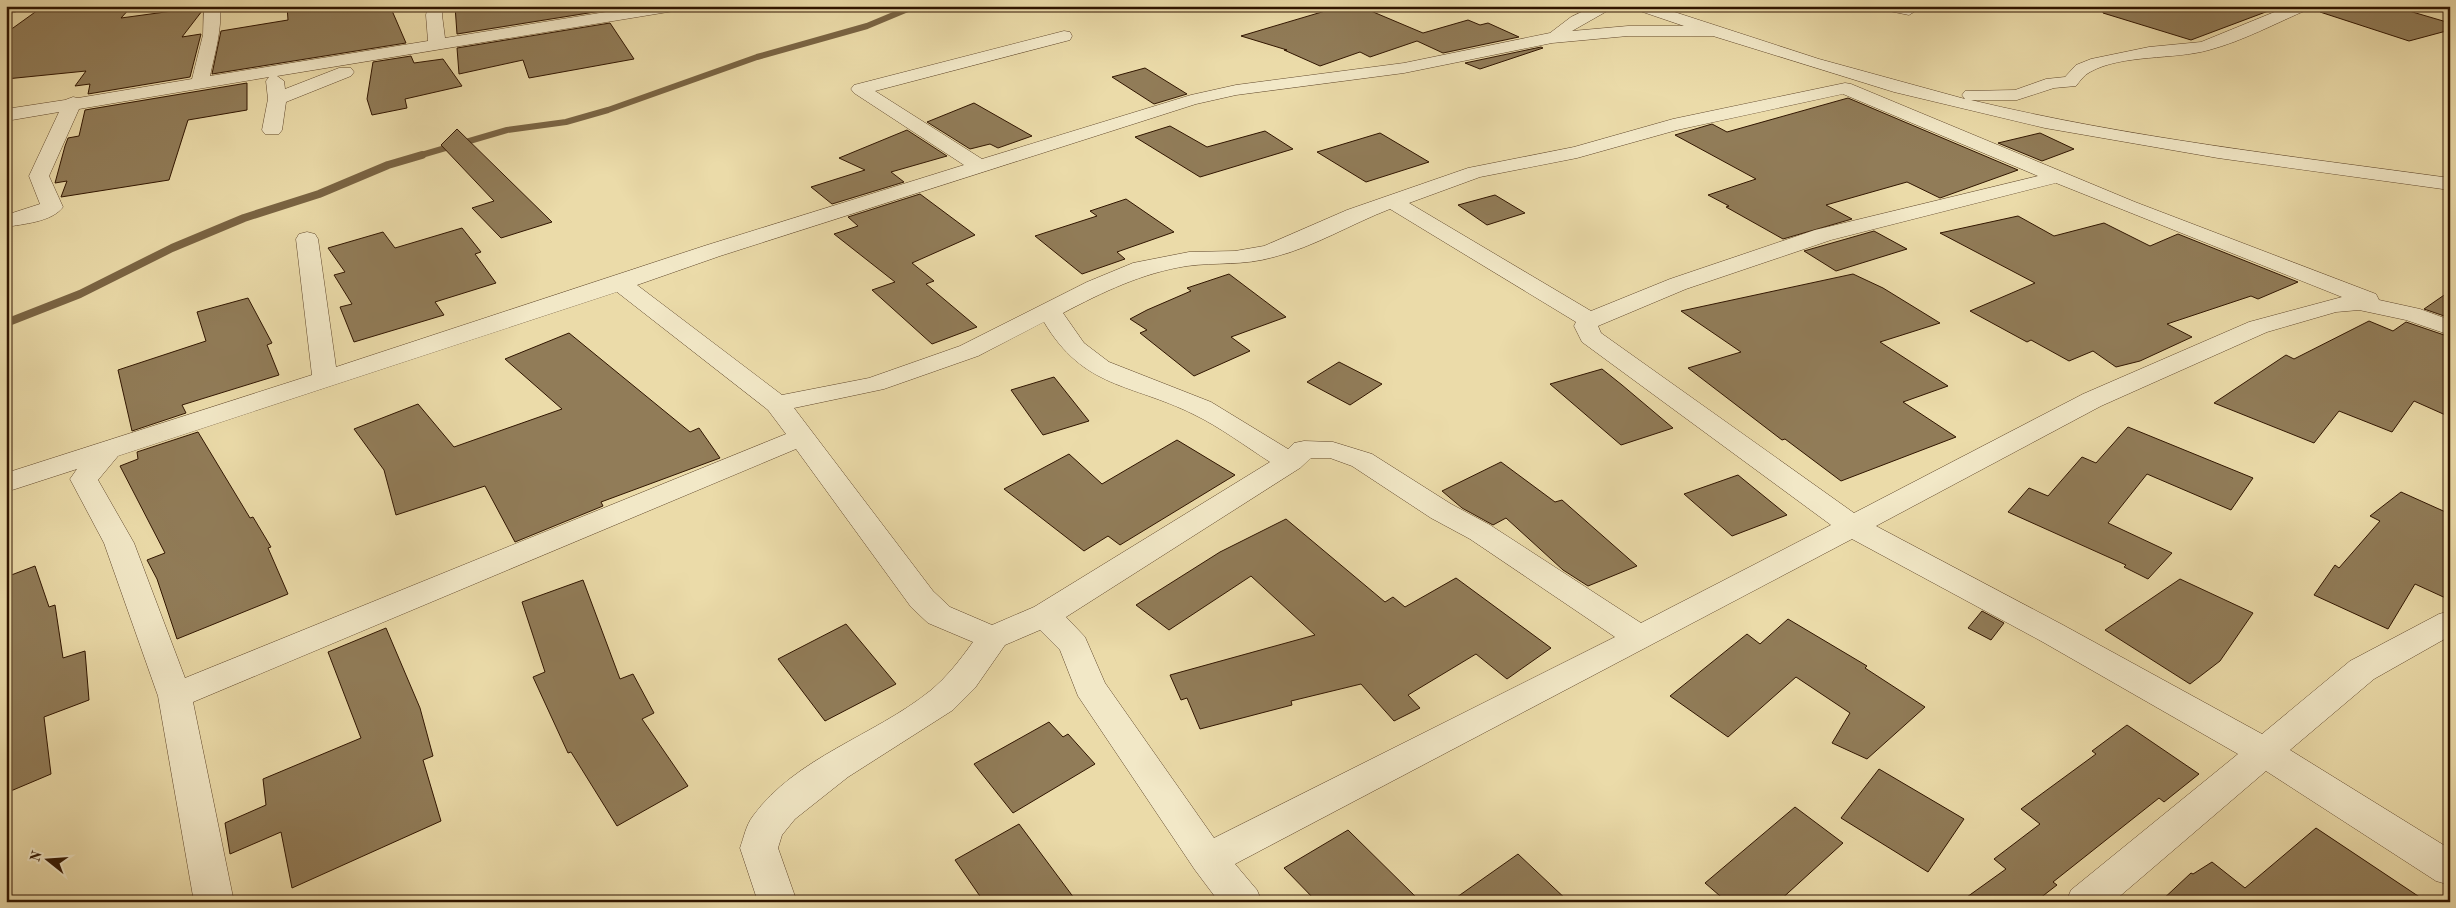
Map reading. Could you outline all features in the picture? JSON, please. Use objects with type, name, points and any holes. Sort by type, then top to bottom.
[{"type":"street","points":[[200,84],[210,32],[214,21],[212,6]]},
{"type":"street","points":[[436,6],[434,15],[437,44]]},
{"type":"street","points":[[6,115],[73,102],[388,54],[437,44],[674,6]]},
{"type":"street","points":[[1552,38],[1577,20],[1608,6]]},
{"type":"street","points":[[1640,6],[1712,31],[1875,82],[1942,99],[2096,132],[2207,151],[2450,184]]},
{"type":"street","points":[[1885,6],[1909,10]]},
{"type":"street","points":[[1942,99],[1972,95],[2028,93],[2052,83],[2073,81],[2075,75],[2082,69],[2097,63],[2149,52],[2188,50],[2206,46],[2303,6]]},
{"type":"street","points":[[6,483],[620,283],[712,251],[1191,100],[1271,85],[1404,68],[1552,38],[1628,31],[1712,31]]},
{"type":"street","points":[[980,167],[860,89],[1064,36]]},
{"type":"street","points":[[1785,53],[1845,88],[2057,177],[2352,293],[2450,328]]},
{"type":"street","points":[[277,99],[388,54]]},
{"type":"street","points":[[272,130],[277,99],[274,72]]},
{"type":"street","points":[[777,404],[875,384],[969,351],[1095,287],[1141,268],[1189,259],[1235,258],[1269,252],[1301,240],[1355,215],[1475,172],[1577,152],[1673,125],[1845,88]]},
{"type":"street","points":[[6,221],[36,214],[52,206],[40,176],[73,102]]},
{"type":"street","points":[[2057,177],[1823,234],[1678,284],[1589,320],[1586,326],[1591,337],[1852,526],[2052,633],[2263,751],[2450,869]]},
{"type":"street","points":[[1393,202],[1589,320]]},
{"type":"street","points":[[308,239],[325,378]]},
{"type":"street","points":[[620,283],[777,404],[922,599],[939,615],[968,629],[994,636]]},
{"type":"street","points":[[1208,859],[1640,638],[2092,400],[2258,327],[2334,304],[2359,302],[2412,314]]},
{"type":"street","points":[[1050,310],[1074,348],[1087,357],[1133,384],[1187,401],[1207,411],[1290,462]]},
{"type":"street","points":[[175,696],[802,437]]},
{"type":"street","points":[[778,902],[759,848],[765,828],[789,799],[838,765],[916,720],[943,699],[974,664],[994,636],[1044,615],[1290,462],[1304,449],[1333,450],[1362,460],[1441,511],[1480,532],[1640,638]]},
{"type":"street","points":[[108,450],[84,479],[119,543],[175,696],[214,902]]},
{"type":"street","points":[[1044,615],[1074,645],[1090,687],[1208,859],[1243,902]]},
{"type":"street","points":[[2085,902],[2362,670],[2450,622]]},
{"type":"building","points":[[90,6],[132,6],[121,18],[202,7],[202,11],[182,37],[201,34],[190,77],[88,94],[90,84],[75,86],[86,71],[6,79],[6,33],[38,10]]},
{"type":"building","points":[[287,6],[390,6],[406,43],[212,74],[221,31],[288,20]]},
{"type":"building","points":[[455,6],[598,6],[601,11],[457,34]]},
{"type":"building","points":[[1342,6],[1359,6],[1423,33],[1468,20],[1480,25],[1488,23],[1519,37],[1443,53],[1417,41],[1370,57],[1360,52],[1320,66],[1284,50],[1287,50],[1241,36]]},
{"type":"building","points":[[2104,6],[2270,6],[2271,10],[2191,40],[2103,13]]},
{"type":"building","points":[[2321,6],[2392,6],[2450,23],[2450,30],[2409,41],[2320,12]]},
{"type":"building","points":[[610,23],[634,59],[529,78],[523,60],[459,74],[457,48]]},
{"type":"building","points":[[1543,48],[1480,69],[1465,63]]},
{"type":"building","points":[[411,56],[414,63],[443,59],[462,86],[405,99],[407,108],[372,115],[367,99],[373,62]]},
{"type":"building","points":[[1145,68],[1187,94],[1154,104],[1112,77]]},
{"type":"building","points":[[247,83],[247,110],[188,120],[169,180],[61,197],[67,181],[55,183],[65,146],[68,138],[79,136],[85,110]]},
{"type":"building","points":[[1848,98],[2018,170],[1940,198],[1907,182],[1826,205],[1852,219],[1783,239],[1708,195],[1756,179],[1675,135],[1712,124],[1727,132]]},
{"type":"building","points":[[974,103],[1032,136],[998,148],[990,144],[970,149],[927,122]]},
{"type":"building","points":[[1170,126],[1207,147],[1265,131],[1293,149],[1200,177],[1135,137]]},
{"type":"building","points":[[457,129],[552,222],[501,238],[472,208],[494,201],[441,145]]},
{"type":"building","points":[[907,130],[947,156],[891,172],[904,182],[832,204],[811,187],[865,170],[839,158]]},
{"type":"building","points":[[1380,133],[1429,162],[1366,182],[1317,152]]},
{"type":"building","points":[[2040,133],[2074,149],[2042,161],[1998,143]]},
{"type":"building","points":[[920,194],[975,235],[912,263],[934,281],[926,284],[977,327],[932,344],[872,290],[895,282],[834,234],[858,226],[848,217]]},
{"type":"building","points":[[1495,195],[1525,213],[1487,225],[1458,205]]},
{"type":"building","points":[[1126,199],[1174,232],[1117,252],[1125,259],[1082,274],[1035,236],[1097,216],[1090,211]]},
{"type":"building","points":[[2018,216],[2054,236],[2104,223],[2150,246],[2178,234],[2298,282],[2258,299],[2251,296],[2167,324],[2192,337],[2140,361],[2116,367],[2093,351],[2069,361],[2031,340],[2027,342],[1970,311],[2035,283],[1940,233]]},
{"type":"building","points":[[462,228],[481,252],[475,254],[496,283],[435,302],[444,315],[354,342],[340,307],[352,304],[334,275],[345,272],[328,248],[383,232],[395,248]]},
{"type":"building","points":[[1874,231],[1907,249],[1836,271],[1804,251]]},
{"type":"building","points":[[1229,274],[1286,317],[1231,337],[1250,351],[1194,376],[1140,333],[1147,330],[1130,319],[1191,291],[1187,288]]},
{"type":"building","points":[[1853,274],[1883,288],[1940,323],[1880,342],[1948,386],[1903,402],[1956,437],[1841,481],[1785,439],[1782,440],[1688,368],[1741,352],[1681,311]]},
{"type":"building","points":[[2450,291],[2450,318],[2424,309]]},
{"type":"building","points":[[248,298],[272,343],[267,345],[279,375],[182,405],[186,413],[132,431],[118,370],[206,341],[197,312]]},
{"type":"building","points":[[2369,321],[2393,331],[2406,322],[2450,337],[2450,417],[2414,401],[2392,432],[2339,411],[2314,443],[2214,403],[2286,355],[2294,359]]},
{"type":"building","points":[[569,333],[690,432],[699,428],[720,458],[601,502],[603,506],[515,542],[485,486],[396,515],[384,470],[354,429],[418,404],[454,447],[562,409],[505,359]]},
{"type":"building","points":[[1339,362],[1382,384],[1350,405],[1307,382]]},
{"type":"building","points":[[1602,369],[1673,428],[1621,445],[1550,384]]},
{"type":"building","points":[[1054,377],[1089,421],[1043,435],[1011,390]]},
{"type":"building","points":[[2128,427],[2253,478],[2231,510],[2147,474],[2108,523],[2172,553],[2148,579],[2124,567],[2126,565],[2008,512],[2029,488],[2048,496],[2082,457],[2096,463]]},
{"type":"building","points":[[198,432],[250,518],[253,517],[271,547],[268,548],[288,594],[177,639],[157,579],[147,560],[165,553],[120,466],[138,459],[137,452]]},
{"type":"building","points":[[1177,440],[1235,475],[1120,545],[1108,536],[1084,551],[1004,489],[1069,454],[1102,484]]},
{"type":"building","points":[[1501,462],[1555,502],[1562,500],[1637,566],[1588,586],[1563,570],[1506,518],[1493,525],[1462,508],[1442,491]]},
{"type":"building","points":[[1738,475],[1787,515],[1732,536],[1684,494]]},
{"type":"building","points":[[2401,492],[2450,514],[2450,600],[2415,584],[2388,629],[2314,595],[2335,565],[2339,568],[2380,521],[2370,516]]},
{"type":"building","points":[[1286,519],[1385,602],[1393,597],[1405,607],[1456,578],[1551,648],[1507,679],[1476,654],[1408,695],[1420,708],[1394,721],[1361,684],[1291,701],[1292,705],[1200,729],[1187,698],[1181,700],[1170,675],[1315,635],[1251,576],[1169,630],[1136,605],[1220,552]]},
{"type":"building","points":[[35,566],[49,607],[55,605],[63,658],[85,651],[89,700],[44,717],[51,774],[6,793],[6,577]]},
{"type":"building","points":[[2180,579],[2253,613],[2220,661],[2190,684],[2105,630]]},
{"type":"building","points":[[583,580],[620,679],[633,674],[654,713],[642,719],[688,786],[617,826],[571,752],[568,753],[533,677],[545,672],[522,602]]},
{"type":"building","points":[[1982,611],[2004,623],[1991,640],[1968,628]]},
{"type":"building","points":[[1788,619],[1867,666],[1865,668],[1925,707],[1867,759],[1832,743],[1850,713],[1796,677],[1728,737],[1670,696],[1747,634],[1760,644]]},
{"type":"building","points":[[846,624],[896,684],[825,721],[778,659]]},
{"type":"building","points":[[386,628],[420,708],[433,756],[423,760],[441,821],[292,888],[281,832],[230,854],[225,823],[266,805],[263,779],[361,738],[328,652]]},
{"type":"building","points":[[1049,722],[1063,737],[1068,734],[1095,764],[1013,813],[974,764]]},
{"type":"building","points":[[2127,725],[2199,774],[2164,802],[2159,798],[2053,882],[2057,885],[2035,902],[1960,902],[2006,869],[1994,859],[2040,824],[2021,809],[2096,754],[2092,751]]},
{"type":"building","points":[[1879,769],[1964,819],[1928,872],[1841,818]]},
{"type":"building","points":[[1795,807],[1843,843],[1778,902],[1727,902],[1705,883]]},
{"type":"building","points":[[1019,824],[1077,902],[984,902],[955,860]]},
{"type":"building","points":[[2316,828],[2427,902],[2160,902],[2191,873],[2193,874],[2212,862],[2245,888]]},
{"type":"building","points":[[1348,830],[1421,902],[1317,902],[1284,868]]},
{"type":"building","points":[[1518,854],[1569,902],[1450,902]]},
{"type":"waterway","points":[[418,156],[507,130],[566,122],[608,110],[757,57],[867,26],[915,6]]},
{"type":"waterway","points":[[6,323],[80,294],[172,248],[244,218],[319,194],[388,165],[422,155]]}]
